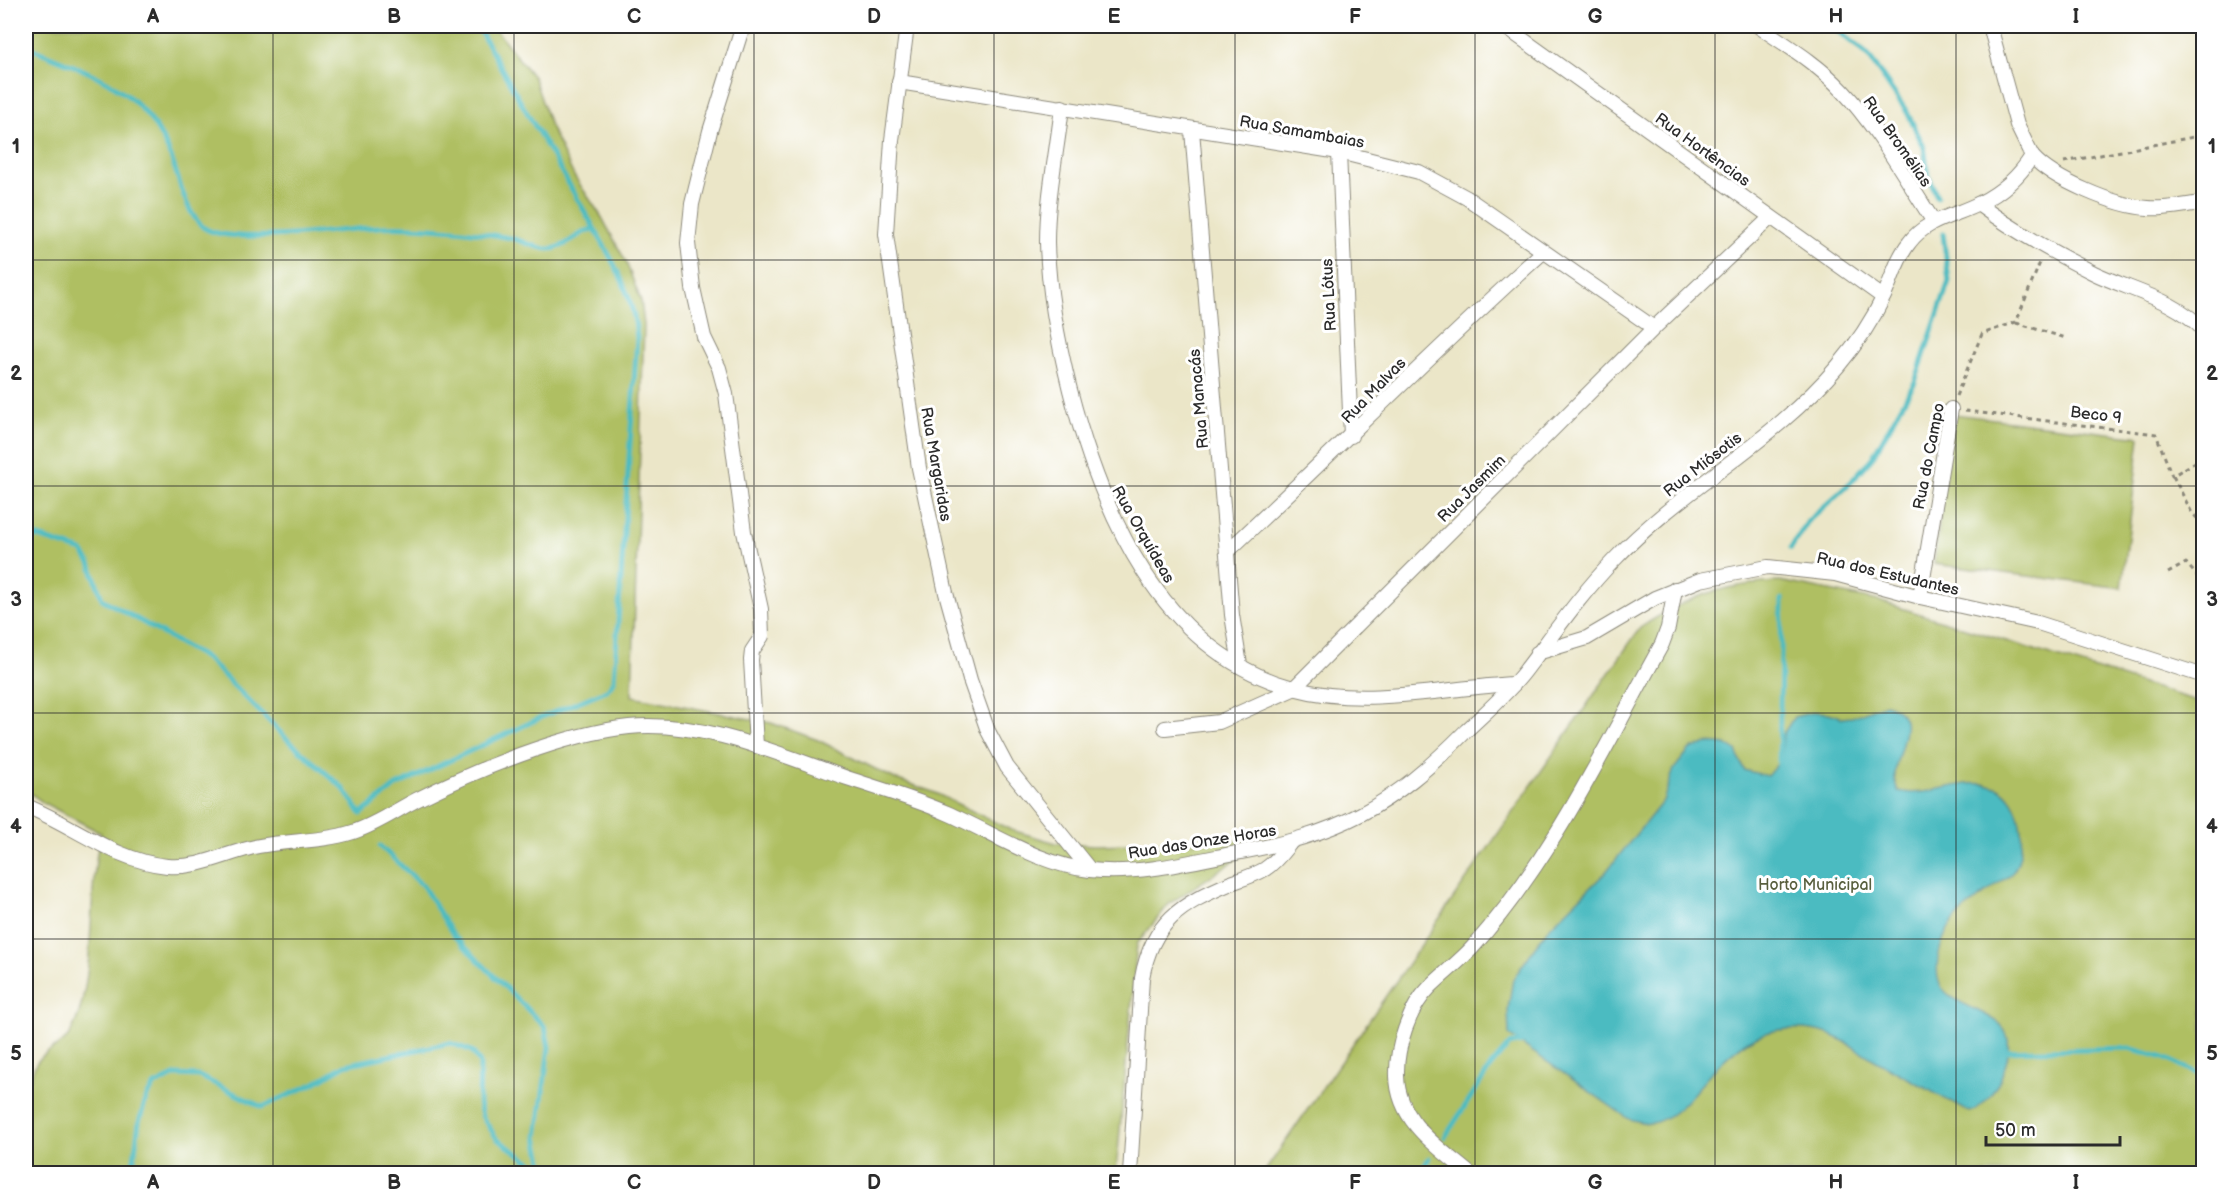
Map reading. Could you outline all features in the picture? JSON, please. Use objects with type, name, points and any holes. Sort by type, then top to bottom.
[{"type":"street","name":"Rua Margaridas","points":[[907,26],[888,190],[887,245],[919,468],[946,593],[970,680],[988,730],[1002,758],[1035,804],[1090,870]]},
{"type":"street","name":"Rua Hortências","points":[[1504,26],[1883,297]]},
{"type":"street","name":"Rua Bromélias","points":[[1758,26],[1800,54],[1843,90],[1934,222]]},
{"type":"street","points":[[1990,26],[2017,125],[2036,161],[2111,200],[2149,209],[2204,203]]},
{"type":"street","points":[[744,29],[710,131],[692,204],[688,243],[693,288],[704,337],[718,368],[726,394],[744,532],[761,609],[762,636],[752,651],[751,660],[756,747]]},
{"type":"street","name":"Rua Samambaias","points":[[899,82],[1339,152],[1419,172],[1443,182],[1654,328]]},
{"type":"street","name":"Rua Orquídeas","points":[[1062,107],[1047,240],[1048,268],[1059,348],[1083,440],[1101,493],[1146,576],[1168,606],[1218,653],[1293,689],[1355,697],[1394,696],[1514,684]]},
{"type":"street","name":"Rua Manacás","points":[[1192,130],[1232,615],[1240,665]]},
{"type":"street","name":"Rua Lótus","points":[[1339,152],[1351,436]]},
{"type":"street","points":[[1883,297],[1911,240],[1934,222],[1978,204],[2015,179],[2036,161]]},
{"type":"street","points":[[1978,204],[2046,248],[2094,273],[2180,311],[2204,331]]},
{"type":"street","name":"Rua Jasmim","points":[[1165,728],[1219,722],[1293,689],[1654,328],[1770,218]]},
{"type":"street","name":"Rua Malvas","points":[[1227,552],[1351,436],[1447,338],[1543,252]]},
{"type":"street","name":"Rua Miósotis","points":[[1537,653],[1616,557],[1669,511],[1773,430],[1836,369],[1863,333],[1883,297]]},
{"type":"street","name":"Rua do Campo","points":[[1920,597],[1951,409]]},
{"type":"street","name":"Rua dos Estudantes","points":[[1537,653],[1587,638],[1675,589],[1730,573],[1768,567],[1835,574],[1920,597],[2038,623],[2204,676]]},
{"type":"street","points":[[1470,1173],[1432,1142],[1409,1119],[1400,1100],[1397,1076],[1399,1050],[1409,1020],[1427,990],[1471,949],[1524,885],[1565,823],[1662,644],[1668,628],[1675,589]]},
{"type":"street","points":[[1514,684],[1537,653]]},
{"type":"street","name":"Rua das Onze Horas","points":[[26,806],[133,858],[163,866],[188,866],[212,861],[251,847],[313,841],[352,832],[475,772],[566,741],[621,728],[651,726],[691,730],[756,747],[941,810],[1054,863],[1090,870],[1174,865],[1291,843],[1350,822],[1383,802],[1430,767],[1514,684]]},
{"type":"street","points":[[1130,1173],[1142,978],[1146,955],[1153,939],[1177,911],[1194,900],[1264,870],[1277,860],[1291,843]]},
{"type":"path","points":[[2036,161],[2204,135]]},
{"type":"path","points":[[2046,248],[2016,322],[2066,338]]},
{"type":"path","name":"Rua do Campo","points":[[1951,409],[1982,334],[2016,322]]},
{"type":"path","name":"Beco 9","points":[[1951,409],[2157,434],[2172,476]]},
{"type":"path","points":[[2204,457],[2172,476],[2192,513],[2204,525]]},
{"type":"path","points":[[2168,573],[2186,563],[2204,584]]},
{"type":"green space","points":[[26,26],[493,26],[534,78],[551,128],[574,176],[601,216],[626,262],[641,301],[644,325],[632,696],[771,723],[818,740],[895,779],[933,792],[1011,830],[1056,843],[1096,845],[1265,840],[1169,904],[1137,944],[1116,1173],[26,1174],[26,1078],[31,1078],[40,1058],[69,1036],[79,1013],[88,969],[94,878],[101,833],[44,803],[26,790]]},
{"type":"green space","points":[[1953,414],[2140,437],[2122,588],[1934,564]]},
{"type":"green space","name":"Horto Municipal","points":[[1785,582],[1879,601],[2203,703],[2203,1173],[1263,1174],[1640,628],[1675,607],[1709,593],[1744,585]]},
{"type":"water","points":[[1885,704],[1898,710],[1904,719],[1905,729],[1896,765],[1895,778],[1898,791],[1910,793],[1959,785],[1984,784],[1996,787],[2005,793],[2017,812],[2021,848],[2015,869],[2009,876],[1969,905],[1951,924],[1940,948],[1937,966],[1939,982],[1949,995],[1994,1020],[2001,1025],[2007,1035],[2007,1060],[1996,1087],[1988,1099],[1969,1112],[1830,1035],[1813,1030],[1776,1030],[1747,1042],[1734,1051],[1674,1112],[1656,1122],[1642,1122],[1629,1119],[1509,1035],[1508,1009],[1513,979],[1547,930],[1605,873],[1663,801],[1674,769],[1690,749],[1708,743],[1727,745],[1736,751],[1744,770],[1767,776],[1780,761],[1783,734],[1794,717],[1815,712],[1829,713],[1842,718],[1852,717]]},
{"type":"waterway","points":[[1831,26],[1867,54],[1907,112],[1924,147],[1928,174],[1937,197]]},
{"type":"waterway","points":[[26,533],[82,551],[90,563],[102,599],[207,659],[287,739],[343,788],[361,814],[396,786],[540,718],[607,690],[614,681],[637,338],[635,320],[617,269],[478,27]]},
{"type":"waterway","points":[[26,46],[93,75],[130,97],[159,132],[171,157],[183,194],[197,221],[203,227],[216,233],[260,236],[379,227],[409,227],[496,235],[549,249],[561,246],[582,233],[594,229]]},
{"type":"waterway","points":[[1791,548],[1808,521],[1850,483],[1872,458],[1915,382],[1949,281],[1943,234]]},
{"type":"waterway","points":[[1779,768],[1782,599]]},
{"type":"waterway","points":[[380,846],[423,886],[454,936],[545,1027],[549,1047],[537,1137],[544,1170]]},
{"type":"waterway","points":[[1445,1137],[1491,1066],[1509,1045],[1526,1041]]},
{"type":"waterway","points":[[132,1174],[139,1122],[147,1096],[155,1085],[176,1075],[199,1076],[262,1107],[315,1083],[345,1065],[450,1043],[472,1051],[480,1063],[479,1103],[482,1116],[497,1139],[544,1171]]},
{"type":"waterway","points":[[2001,1051],[2129,1048],[2164,1058],[2204,1076]]},
{"type":"waterway","points":[[1420,1174],[1429,1158]]}]
